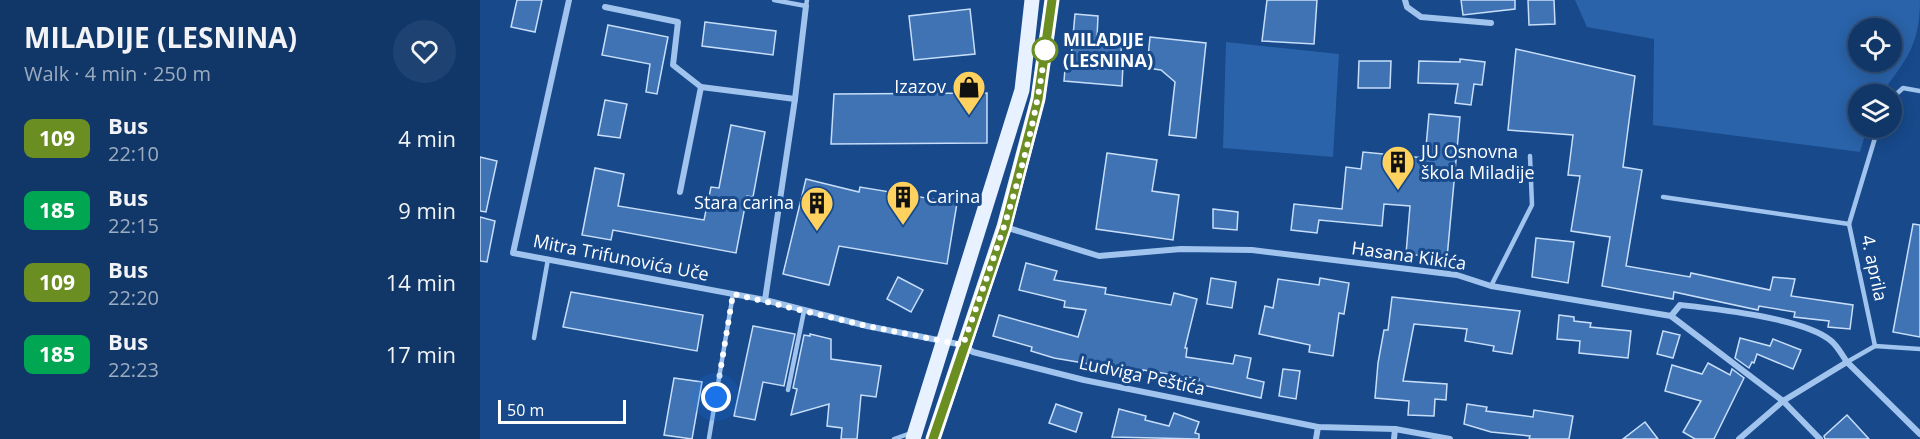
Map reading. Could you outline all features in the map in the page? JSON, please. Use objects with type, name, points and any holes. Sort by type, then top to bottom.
[{"type":"main road","points":[[915,435],[1022,90],[1032,0]]},
{"type":"main road","points":[[933,439],[963,345],[1005,227],[1038,99],[1052,0]]},
{"type":"street","name":"Mitra Trifunovića Uče","points":[[569,0],[513,253],[765,300],[804,311],[963,345]]},
{"type":"street","points":[[1405,0],[1407,7],[1421,17],[1491,23]]},
{"type":"street","points":[[765,300],[795,99],[806,3]]},
{"type":"street","points":[[604,7],[678,22],[673,65],[701,87],[795,99]]},
{"type":"street","points":[[681,192],[701,87]]},
{"type":"street","name":"Hasana Kikića","points":[[1005,227],[1016,228],[1099,256],[1181,249],[1252,250],[1457,275],[1491,286],[1671,316],[1783,400]]},
{"type":"street","points":[[1671,316],[1680,305],[1720,309],[1804,326],[1831,340],[1847,362],[1920,434]]},
{"type":"street","name":"Ludviga Peštića","points":[[963,345],[973,352],[1084,380],[1318,427],[1395,429],[1450,439]]},
{"type":"street","points":[[1739,439],[1783,400],[1847,362]]},
{"type":"street","points":[[1783,400],[1820,439]]},
{"type":"street","points":[[1316,439],[1318,427]]},
{"type":"street","points":[[1394,439],[1395,429]]},
{"type":"lane","points":[[774,0],[806,3]]},
{"type":"lane","points":[[1902,89],[1920,91]]},
{"type":"lane","name":"4. aprila","points":[[1875,138],[1849,224],[1875,346]]},
{"type":"lane","points":[[1491,286],[1532,205],[1530,156]]},
{"type":"lane","points":[[1662,197],[1849,224]]},
{"type":"lane","points":[[534,338],[548,259]]},
{"type":"lane","points":[[709,438],[733,294]]},
{"type":"lane","points":[[788,390],[804,311]]},
{"type":"lane","points":[[1847,362],[1875,346],[1920,349]]},
{"type":"lane","points":[[894,439],[915,435]]},
{"type":"shaded area","points":[[1575,0],[1920,0],[1914,41],[1902,64],[1902,18],[1848,18],[1848,72],[1896,72],[1888,84],[1848,84],[1848,138],[1864,138],[1860,152],[1653,125],[1654,39],[1587,27]]},
{"type":"shaded area","points":[[1226,42],[1339,54],[1333,157],[1223,148]]},
{"type":"building","points":[[517,0],[542,0],[535,32],[511,27]]},
{"type":"building","points":[[1267,0],[1317,0],[1314,44],[1262,41]]},
{"type":"building","points":[[1461,0],[1515,0],[1515,9],[1463,15]]},
{"type":"building","points":[[1528,0],[1554,0],[1555,24],[1529,25]]},
{"type":"building","points":[[970,9],[975,54],[914,60],[909,16]]},
{"type":"building","points":[[1075,14],[1098,16],[1097,38],[1122,40],[1120,65],[1123,64],[1122,86],[1064,81],[1066,57],[1071,58]]},
{"type":"building","points":[[705,22],[776,31],[773,55],[702,46]]},
{"type":"building","points":[[608,25],[668,37],[657,94],[646,92],[650,64],[602,55]]},
{"type":"building","points":[[1150,37],[1206,43],[1196,138],[1169,135],[1175,82],[1161,70],[1147,68]]},
{"type":"building","points":[[1516,49],[1635,76],[1623,167],[1642,170],[1626,266],[1690,277],[1691,273],[1770,290],[1773,277],[1795,279],[1791,296],[1853,305],[1850,329],[1828,327],[1829,321],[1794,317],[1795,312],[1759,306],[1758,310],[1674,292],[1673,299],[1602,286],[1610,237],[1571,231],[1580,176],[1568,175],[1573,135],[1508,130]]},
{"type":"building","points":[[1460,59],[1485,62],[1482,85],[1474,84],[1471,105],[1455,103],[1458,84],[1418,83],[1419,61],[1460,62]]},
{"type":"building","points":[[1359,61],[1391,61],[1390,88],[1358,88]]},
{"type":"building","points":[[987,93],[987,143],[831,144],[834,94]]},
{"type":"building","points":[[605,100],[627,104],[620,138],[598,135]]},
{"type":"building","name":"JU Osnovna škola Miladije","points":[[1429,114],[1460,117],[1447,258],[1406,254],[1410,206],[1384,204],[1382,226],[1319,220],[1317,233],[1291,230],[1294,204],[1342,209],[1346,167],[1361,169],[1363,152],[1425,158]]},
{"type":"building","points":[[731,125],[765,132],[753,197],[747,196],[736,253],[613,230],[611,240],[582,235],[595,168],[624,174],[618,206],[704,220],[711,187],[719,188]]},
{"type":"building","points":[[1107,153],[1157,160],[1152,191],[1179,195],[1173,240],[1096,229]]},
{"type":"building","points":[[480,157],[497,161],[486,212],[480,211]]},
{"type":"building","points":[[806,179],[859,192],[860,187],[957,203],[947,264],[839,246],[829,285],[783,274]]},
{"type":"building","points":[[1213,209],[1238,212],[1237,230],[1213,228]]},
{"type":"building","points":[[480,217],[495,221],[487,262],[480,261]]},
{"type":"building","points":[[1913,224],[1920,225],[1920,337],[1893,332]]},
{"type":"building","points":[[1536,238],[1574,242],[1568,283],[1532,277]]},
{"type":"building","points":[[1026,263],[1057,271],[1054,280],[1106,288],[1105,294],[1171,305],[1174,293],[1197,299],[1185,348],[1187,348],[1186,357],[1233,364],[1235,355],[1251,358],[1247,378],[1264,382],[1261,398],[1198,384],[1199,379],[1143,370],[1143,373],[1054,358],[1031,351],[1032,347],[993,336],[999,315],[1078,337],[1086,310],[1064,307],[1065,301],[1019,290]]},
{"type":"building","points":[[898,277],[923,290],[911,312],[887,299]]},
{"type":"building","points":[[1211,278],[1236,282],[1232,308],[1207,304]]},
{"type":"building","points":[[1320,278],[1349,283],[1344,314],[1339,313],[1333,356],[1309,352],[1310,345],[1259,334],[1265,306],[1273,308],[1278,279],[1319,285]]},
{"type":"building","points":[[571,292],[703,315],[697,351],[563,327]]},
{"type":"building","points":[[1392,297],[1520,311],[1512,354],[1493,351],[1494,346],[1465,341],[1467,329],[1414,324],[1403,381],[1447,384],[1446,400],[1435,399],[1434,416],[1408,415],[1409,401],[1375,398],[1378,363],[1384,330],[1388,330]]},
{"type":"building","points":[[1559,315],[1574,317],[1574,321],[1591,323],[1590,327],[1631,331],[1628,358],[1579,353],[1580,341],[1557,339]]},
{"type":"building","points":[[753,326],[795,334],[784,386],[763,382],[755,420],[734,416]]},
{"type":"building","points":[[1663,331],[1680,335],[1673,358],[1657,354]]},
{"type":"building","points":[[810,334],[831,339],[831,359],[881,366],[876,397],[861,395],[857,439],[841,439],[842,428],[827,426],[829,404],[791,415],[797,389],[793,388],[804,335],[810,336]]},
{"type":"building","points":[[1740,338],[1770,346],[1773,339],[1801,350],[1793,369],[1757,354],[1754,363],[1752,362],[1749,368],[1735,358]]},
{"type":"building","points":[[1708,363],[1730,375],[1732,369],[1744,378],[1714,439],[1695,439],[1683,432],[1701,401],[1665,391],[1672,365],[1702,374]]},
{"type":"building","points":[[1283,369],[1300,371],[1296,399],[1279,396]]},
{"type":"building","points":[[674,378],[702,382],[692,439],[664,435]]},
{"type":"building","points":[[1056,404],[1082,413],[1076,432],[1049,423]]},
{"type":"building","points":[[1467,404],[1487,407],[1486,411],[1533,417],[1534,410],[1573,416],[1569,439],[1529,439],[1530,436],[1491,432],[1464,424]]},
{"type":"building","points":[[1119,409],[1146,416],[1145,420],[1169,426],[1174,413],[1199,422],[1195,433],[1199,434],[1199,439],[1112,437]]},
{"type":"building","points":[[1847,415],[1869,439],[1825,439],[1824,436]]},
{"type":"building","points":[[1645,422],[1658,439],[1623,439]]},
{"type":"bus line","name":"109","points":[[933,439],[963,345],[1005,227],[1038,99],[1052,0]]},
{"type":"place","name":"MILADIJE (LESNINA)","points":[[1045,50]]},
{"type":"place","name":"Izazov","points":[[969,116]]},
{"type":"place","name":"JU Osnovna škola Miladije","points":[[1398,191]]},
{"type":"place","name":"Carina","points":[[903,226]]},
{"type":"place","name":"Stara carina","points":[[817,232]]},
{"type":"route","points":[[716,397],[733,294],[867,326],[963,345],[1005,227],[1038,99],[1045,50]]}]
